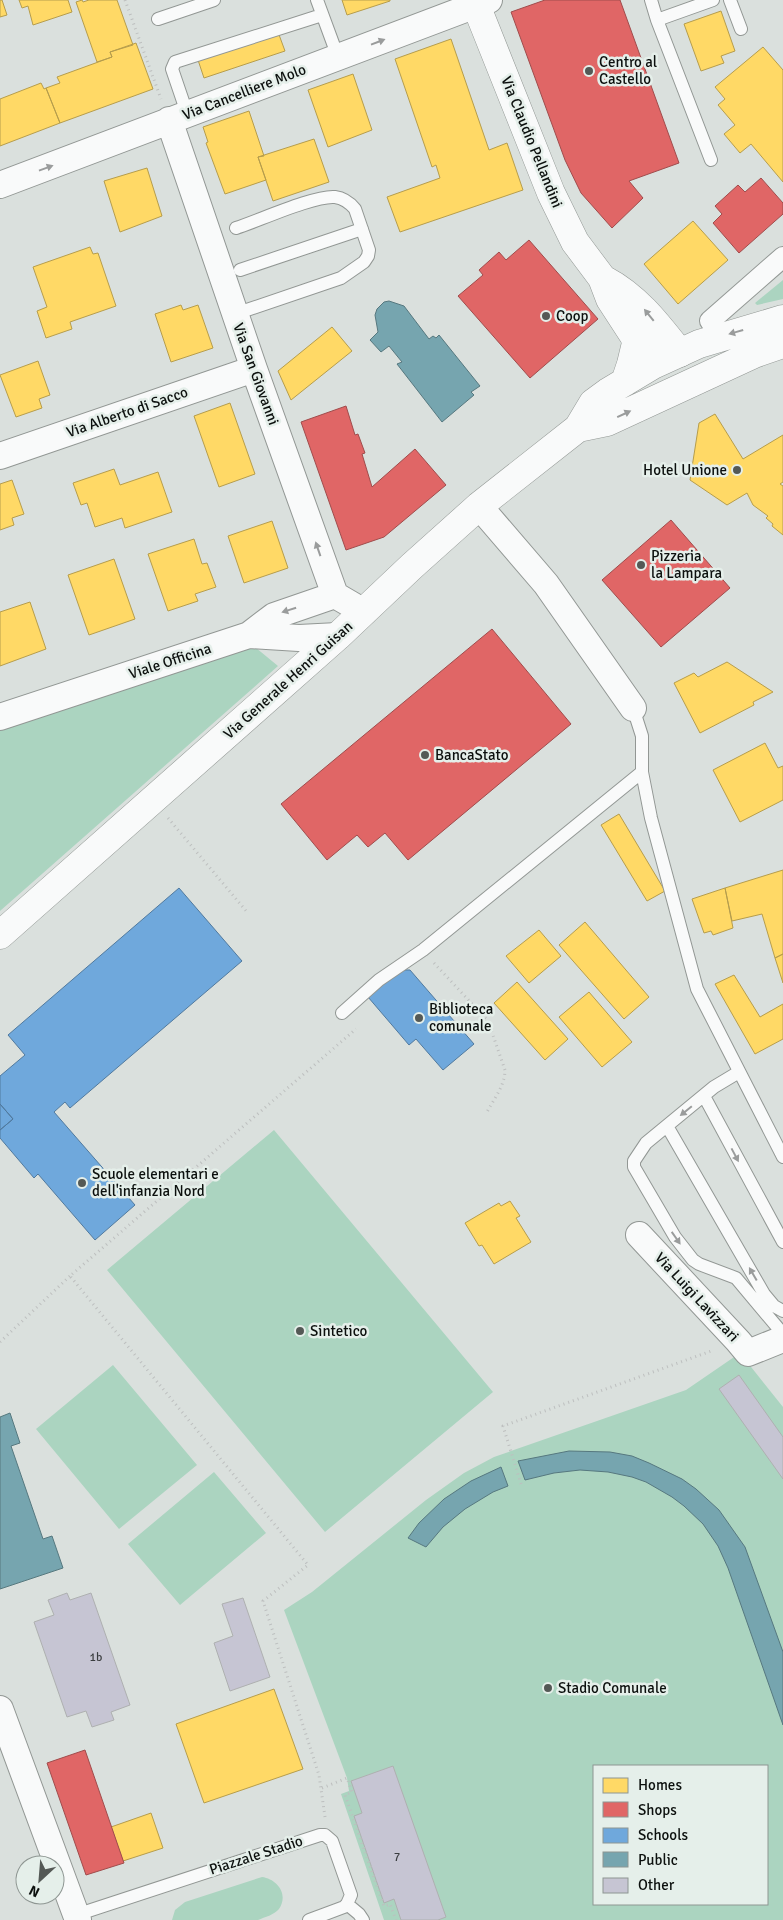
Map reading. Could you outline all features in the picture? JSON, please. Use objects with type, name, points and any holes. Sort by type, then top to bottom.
[{"type":"main road","name":"Via Claudio Pellandini","points":[[480,2],[558,208],[576,242],[602,278],[610,299],[654,365],[682,387]]},
{"type":"main road","name":"Via Claudio Pellandini","points":[[602,278],[621,288],[644,308],[680,353]]},
{"type":"main road","name":"Via Generale Henri Guisan","points":[[1,932],[153,801],[338,636],[479,506],[578,428],[593,403],[624,382],[680,353],[717,338],[783,320]]},
{"type":"main road","points":[[624,382],[637,339]]},
{"type":"main road","name":"Via Generale Henri Guisan","points":[[578,428],[607,422],[754,354],[783,344]]},
{"type":"main road","points":[[680,353],[682,387]]},
{"type":"street","name":"Via Cancelliere Molo","points":[[0,185],[480,2]]},
{"type":"street","name":"Via San Giovanni","points":[[178,117],[235,314],[335,595]]},
{"type":"street","points":[[710,321],[783,257]]},
{"type":"street","name":"Via Alberto di Sacco","points":[[0,456],[254,369]]},
{"type":"street","points":[[479,506],[546,584],[632,708]]},
{"type":"street","points":[[335,595],[364,612]]},
{"type":"street","name":"Viale Officina","points":[[0,717],[249,635],[274,616],[335,595]]},
{"type":"street","points":[[249,635],[299,638],[338,636]]},
{"type":"street","name":"Via Luigi Lavizzari","points":[[639,1235],[748,1353],[783,1339]]},
{"type":"street","points":[[3,1724],[77,1917]]},
{"type":"lane","points":[[158,19],[214,0]]},
{"type":"lane","points":[[317,0],[338,57]]},
{"type":"lane","points":[[651,0],[711,160]]},
{"type":"lane","points":[[657,20],[713,0]]},
{"type":"lane","points":[[730,0],[742,29]]},
{"type":"lane","points":[[178,117],[172,69],[175,62],[322,15]]},
{"type":"lane","points":[[235,314],[341,278],[364,262],[369,250],[355,209],[351,204],[337,197],[316,200],[236,228]]},
{"type":"lane","points":[[240,270],[362,229]]},
{"type":"lane","points":[[632,708],[642,736],[642,772],[651,818],[697,989],[783,1157]]},
{"type":"lane","points":[[342,1013],[379,980],[423,950],[642,772]]},
{"type":"lane","points":[[739,1072],[704,1096],[646,1143],[634,1160],[634,1167],[675,1237],[693,1260],[736,1278],[783,1334]]},
{"type":"lane","points":[[704,1096],[783,1242]]},
{"type":"lane","points":[[667,1126],[764,1294],[774,1306],[783,1311]]},
{"type":"lane","name":"Piazzale Stadio","points":[[77,1917],[316,1835],[325,1836]]},
{"type":"lane","points":[[309,1920],[339,1909],[347,1904],[351,1895],[332,1841],[325,1836]]},
{"type":"lane","points":[[347,1904],[363,1920]]},
{"type":"path","points":[[125,0],[178,117]]},
{"type":"path","points":[[153,801],[247,912]]},
{"type":"path","points":[[423,950],[488,1021],[492,1030],[505,1070],[505,1076],[503,1084],[486,1114]]},
{"type":"path","points":[[0,1342],[70,1276],[356,1029]]},
{"type":"path","points":[[70,1276],[308,1564],[263,1601],[322,1788],[326,1816],[325,1836]]},
{"type":"path","points":[[522,1484],[503,1426],[738,1341]]},
{"type":"path","points":[[322,1788],[347,1778],[352,1792],[345,1795],[356,1828],[384,1906],[390,1904],[396,1920]]},
{"type":"green space","points":[[783,280],[783,299],[757,305],[755,303]]},
{"type":"green space","points":[[249,642],[278,666],[0,911],[0,715]]},
{"type":"green space","name":"Sintetico","points":[[274,1130],[493,1392],[325,1532],[107,1270]]},
{"type":"green space","name":"Stadio Comunale","points":[[740,1353],[783,1407],[783,1920],[384,1920],[341,1794],[349,1791],[347,1778],[284,1610],[312,1592],[426,1500],[464,1473],[494,1457],[686,1390]]},
{"type":"green space","points":[[113,1365],[197,1465],[119,1529],[36,1429]]},
{"type":"green space","points":[[214,1472],[266,1533],[180,1605],[128,1544]]},
{"type":"green space","points":[[262,1877],[277,1884],[282,1893],[282,1903],[279,1909],[272,1914],[258,1920],[172,1920],[175,1910],[185,1902]]},
{"type":"building: Homes","points":[[0,0],[2,0],[7,15],[0,17]]},
{"type":"building: Homes","points":[[19,0],[68,0],[72,12],[33,25],[28,6],[22,8]]},
{"type":"building: Homes","points":[[82,0],[83,2],[89,0],[117,0],[133,45],[110,52],[112,57],[97,62],[76,2]]},
{"type":"building: Homes","points":[[342,0],[390,0],[390,1],[347,15]]},
{"type":"building: Homes","points":[[721,11],[735,51],[721,56],[724,63],[701,71],[684,24]]},
{"type":"building: Homes","points":[[278,32],[285,51],[204,78],[198,60]]},
{"type":"building: Homes","points":[[451,39],[489,150],[507,143],[523,190],[400,232],[387,197],[440,178],[436,165],[432,167],[395,59]]},
{"type":"building: Homes","points":[[136,43],[153,89],[60,123],[46,88],[60,83],[57,77],[112,57],[110,52]]},
{"type":"building: Homes","points":[[763,47],[783,70],[783,182],[751,144],[740,153],[724,134],[735,125],[718,105],[725,99],[715,87]]},
{"type":"building: Homes","points":[[353,74],[372,130],[328,147],[308,90]]},
{"type":"building: Homes","points":[[41,83],[44,89],[46,88],[60,123],[0,146],[0,99]]},
{"type":"building: Homes","points":[[249,111],[264,156],[258,157],[266,180],[225,194],[206,143],[208,142],[203,127]]},
{"type":"building: Homes","points":[[314,139],[329,182],[273,201],[258,157]]},
{"type":"building: Homes","points":[[147,168],[162,216],[120,232],[104,181]]},
{"type":"building: Homes","points":[[693,221],[728,260],[678,304],[644,264]]},
{"type":"building: Homes","points":[[90,247],[93,254],[98,253],[116,306],[70,322],[72,329],[46,338],[37,311],[47,307],[33,267]]},
{"type":"building: Homes","points":[[181,305],[183,310],[198,305],[213,348],[171,362],[155,314]]},
{"type":"building: Homes","points":[[332,327],[352,351],[291,400],[278,371]]},
{"type":"building: Homes","points":[[38,361],[50,395],[39,399],[42,408],[16,417],[0,375]]},
{"type":"building: Homes","points":[[230,403],[255,474],[219,487],[194,416]]},
{"type":"building: Homes","name":"Hotel Unione","points":[[715,414],[743,459],[783,435],[783,482],[780,484],[783,486],[783,535],[772,526],[773,524],[766,518],[768,516],[753,505],[747,493],[727,505],[690,480],[699,423]]},
{"type":"building: Homes","points":[[114,469],[120,485],[158,472],[172,512],[125,528],[122,518],[95,527],[87,503],[81,505],[73,483]]},
{"type":"building: Homes","points":[[12,480],[24,514],[12,518],[14,525],[0,530],[0,484]]},
{"type":"building: Homes","points":[[272,521],[288,568],[244,583],[228,536]]},
{"type":"building: Homes","points":[[194,539],[202,564],[207,563],[216,587],[195,594],[198,601],[168,611],[148,554]]},
{"type":"building: Homes","points":[[114,559],[135,619],[89,635],[68,575]]},
{"type":"building: Homes","points":[[30,602],[46,649],[0,666],[0,612]]},
{"type":"building: Homes","points":[[727,662],[773,692],[753,702],[754,705],[700,733],[674,683],[694,673],[698,677]]},
{"type":"building: Homes","points":[[765,743],[778,768],[783,766],[783,800],[740,822],[713,770]]},
{"type":"building: Homes","points":[[619,814],[665,891],[647,901],[601,825]]},
{"type":"building: Homes","points":[[783,870],[783,954],[775,958],[762,914],[732,921],[725,888]]},
{"type":"building: Homes","points":[[725,888],[733,928],[713,935],[711,931],[704,933],[692,899]]},
{"type":"building: Homes","points":[[585,922],[649,997],[624,1019],[559,945]]},
{"type":"building: Homes","points":[[539,930],[561,956],[529,983],[506,956]]},
{"type":"building: Homes","points":[[783,954],[783,983],[775,958]]},
{"type":"building: Homes","points":[[734,975],[760,1017],[783,1004],[783,1039],[755,1054],[715,984]]},
{"type":"building: Homes","points":[[517,982],[568,1039],[545,1060],[494,1003]]},
{"type":"building: Homes","points":[[589,992],[632,1042],[602,1067],[559,1017]]},
{"type":"building: Homes","points":[[510,1201],[520,1216],[516,1218],[531,1242],[494,1264],[482,1245],[479,1246],[465,1223],[499,1203],[501,1206]]},
{"type":"building: Homes","points":[[274,1689],[303,1769],[204,1803],[176,1724]]},
{"type":"building: Homes","points":[[151,1813],[163,1848],[123,1861],[111,1827]]},
{"type":"building: Shops","name":"Centro al Castello","points":[[545,0],[620,0],[679,163],[629,181],[643,198],[612,228],[581,193],[565,160],[511,12]]},
{"type":"building: Shops","points":[[761,178],[783,203],[783,214],[739,253],[713,223],[722,214],[715,206],[738,185],[745,192]]},
{"type":"building: Shops","points":[[529,240],[598,319],[530,378],[458,296],[483,275],[479,270],[499,252],[506,260]]},
{"type":"building: Shops","points":[[346,406],[355,435],[358,434],[365,453],[362,454],[372,487],[415,449],[446,485],[384,537],[346,550],[301,422]]},
{"type":"building: Shops","points":[[671,520],[730,588],[661,647],[602,580]]},
{"type":"building: Shops","points":[[492,629],[571,724],[408,860],[385,833],[368,847],[357,835],[327,860],[281,804]]},
{"type":"building: Shops","points":[[85,1750],[124,1863],[86,1875],[47,1763]]},
{"type":"building: Schools","points":[[179,888],[242,961],[70,1108],[65,1102],[54,1112],[135,1205],[95,1240],[38,1174],[34,1178],[0,1138],[0,1130],[13,1119],[0,1104],[0,1076],[25,1055],[8,1035]]},
{"type":"building: Schools","name":"Biblioteca comunale","points":[[399,970],[410,970],[474,1044],[443,1070],[416,1039],[409,1045],[368,997]]},
{"type":"building: Schools","points":[[0,1104],[13,1119],[0,1130]]},
{"type":"building: Public","points":[[389,301],[404,306],[429,339],[433,336],[436,338],[439,335],[480,386],[471,392],[474,395],[442,422],[397,364],[402,362],[389,346],[381,352],[370,340],[378,332],[375,315],[377,309],[384,302]]},
{"type":"building: Public","points":[[10,1413],[20,1443],[11,1446],[43,1539],[52,1536],[63,1568],[0,1589],[0,1417]]},
{"type":"building: Public","points":[[569,1451],[610,1452],[632,1456],[682,1479],[719,1510],[745,1547],[783,1652],[783,1725],[728,1568],[718,1546],[703,1524],[672,1497],[646,1482],[632,1477],[608,1472],[580,1470],[554,1473],[525,1480],[518,1461]]},
{"type":"building: Public","points":[[501,1467],[508,1486],[493,1492],[465,1509],[443,1527],[426,1547],[408,1538],[419,1523],[444,1499],[471,1481]]},
{"type":"building: Other","points":[[739,1375],[783,1437],[783,1479],[719,1389]]},
{"type":"building: Other","points":[[67,1593],[70,1600],[91,1593],[130,1705],[111,1712],[114,1720],[92,1727],[86,1711],[67,1717],[34,1622],[54,1615],[48,1600]]},
{"type":"building: Other","points":[[243,1598],[270,1677],[230,1691],[214,1643],[233,1636],[222,1604]]},
{"type":"building: Other","points":[[393,1766],[446,1917],[438,1920],[401,1920],[394,1899],[384,1903],[354,1816],[362,1813],[351,1781]]},
{"type":"place","name":"Centro al Castello","points":[[589,71]]},
{"type":"place","name":"Coop","points":[[546,316]]},
{"type":"place","name":"Hotel Unione","points":[[737,470]]},
{"type":"place","name":"Pizzeria la Lampara","points":[[641,565]]},
{"type":"place","name":"BancaStato","points":[[425,755]]},
{"type":"place","name":"Biblioteca comunale","points":[[419,1018]]},
{"type":"place","name":"Scuole elementari e dell'infanzia Nord","points":[[82,1183]]},
{"type":"place","name":"Sintetico","points":[[300,1331]]},
{"type":"place","name":"Stadio Comunale","points":[[548,1688]]}]
